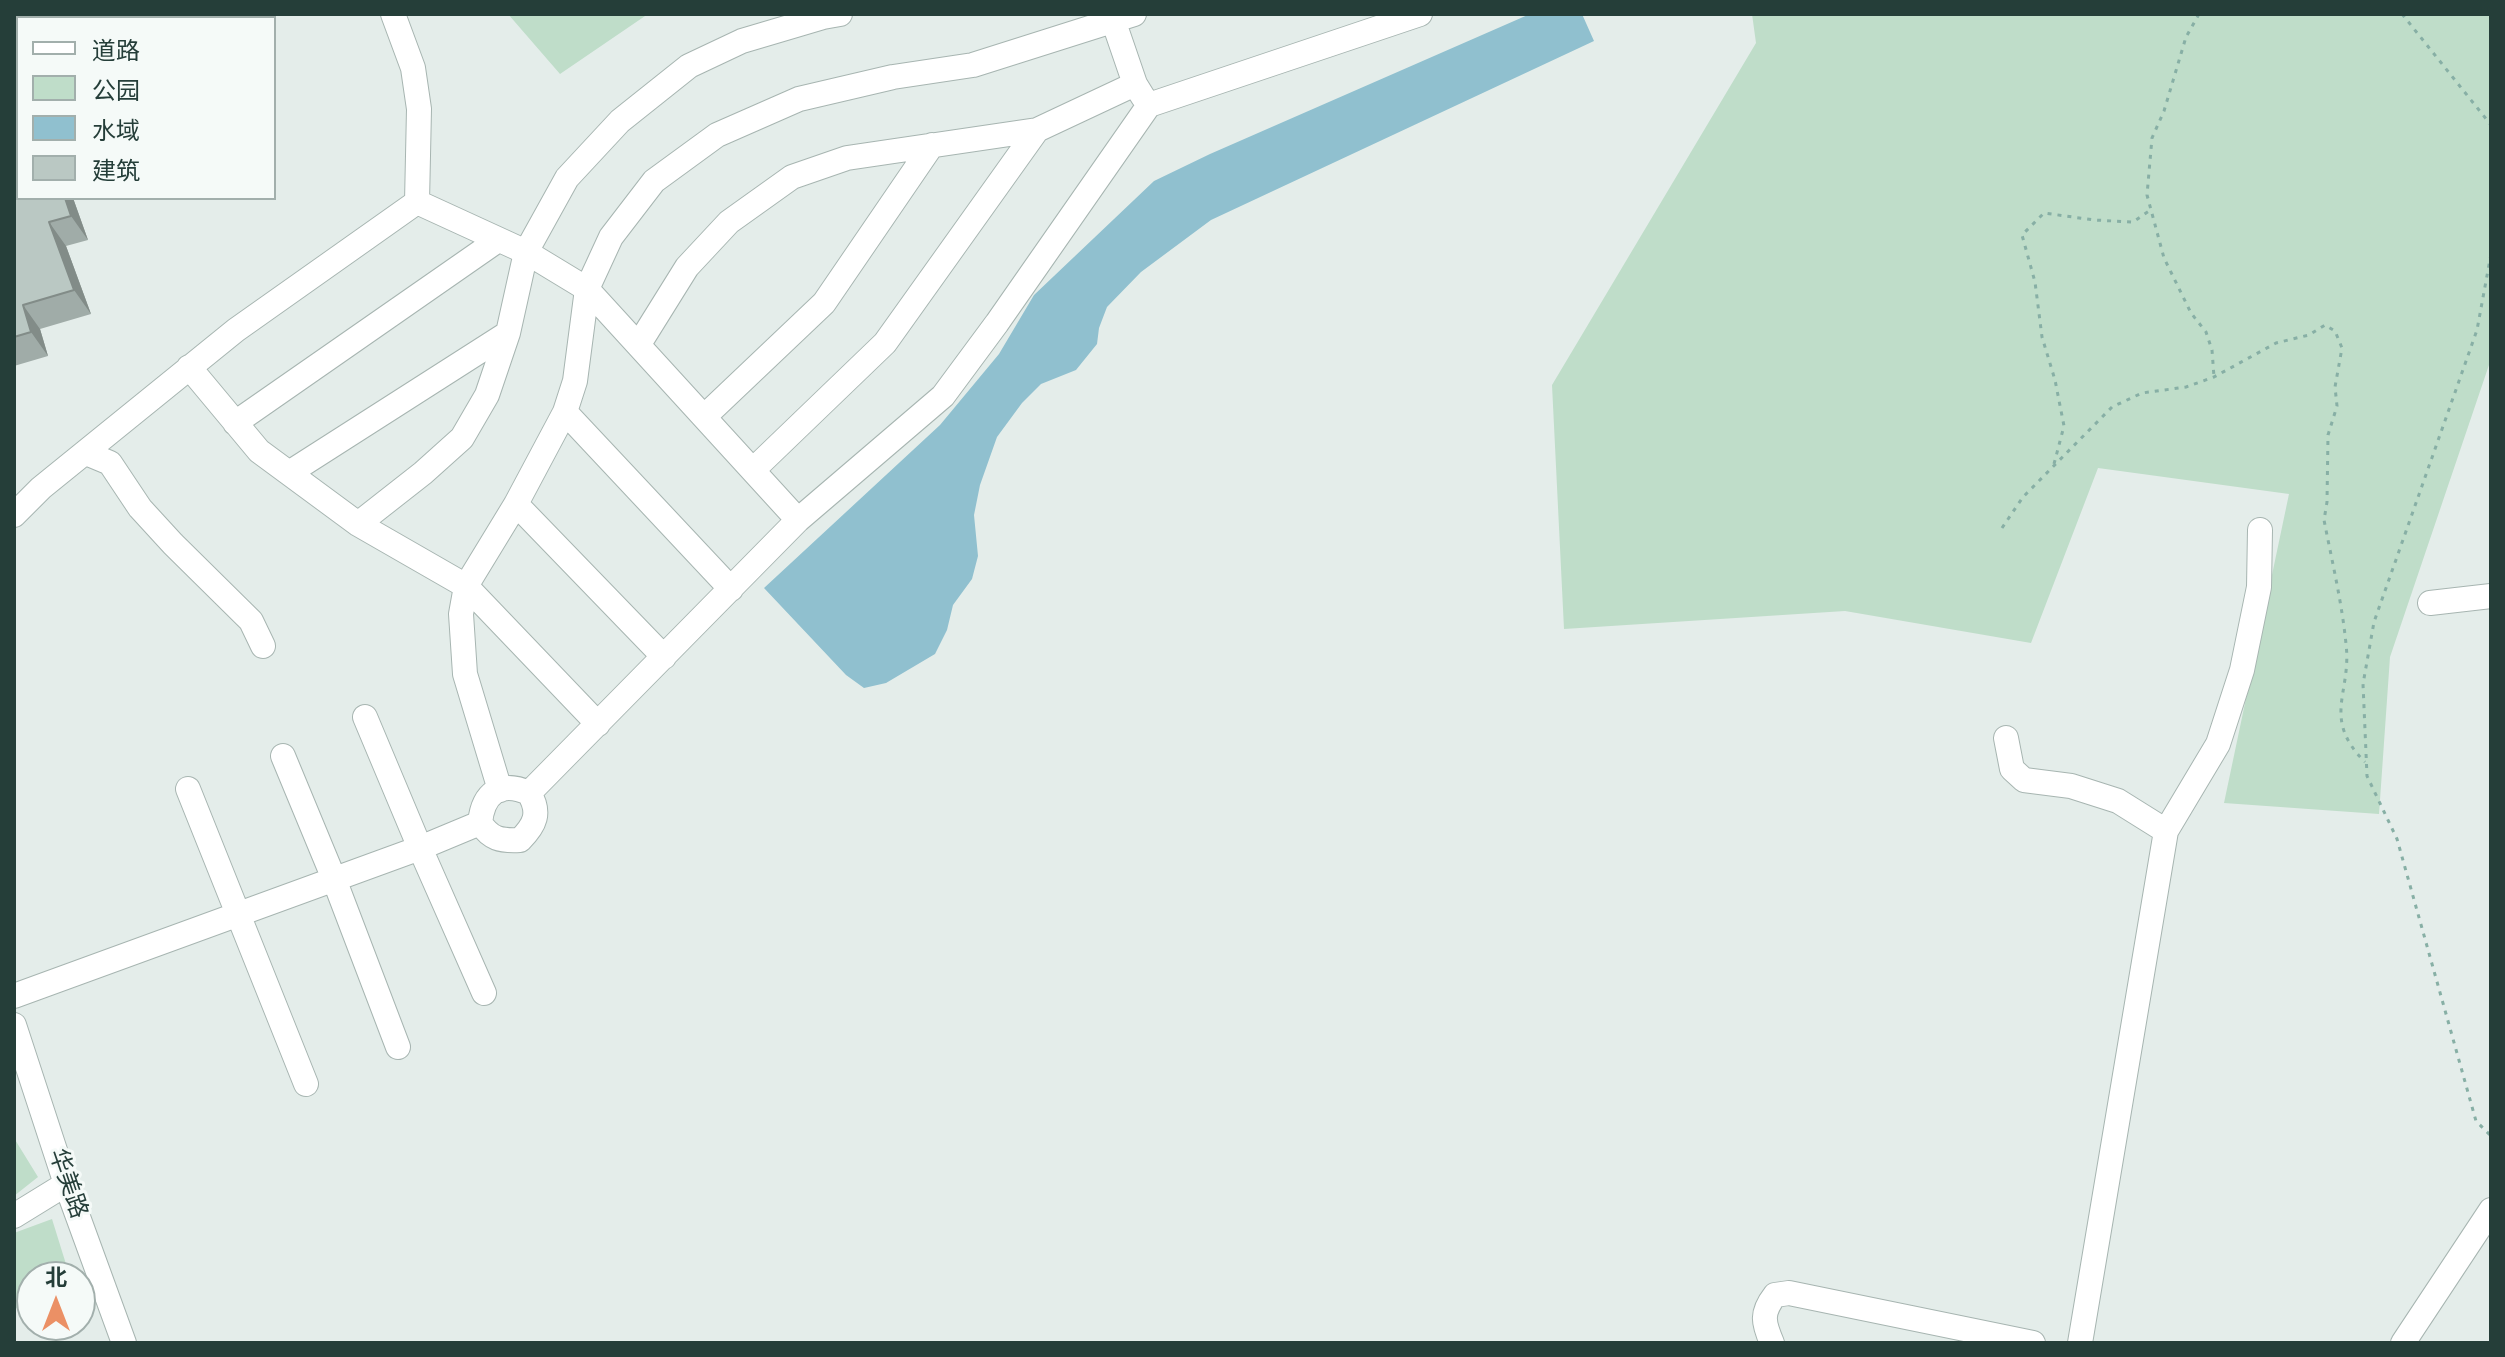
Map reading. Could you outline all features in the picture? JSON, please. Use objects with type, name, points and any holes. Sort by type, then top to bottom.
[{"type":"street","points":[[393,14],[413,68],[419,109],[417,202]]},
{"type":"street","points":[[358,524],[462,438],[487,395],[508,333],[526,252],[567,178],[620,121],[689,66],[742,41],[840,14]]},
{"type":"street","points":[[529,793],[798,520],[943,396],[1149,105],[1420,14]]},
{"type":"street","points":[[500,790],[465,674],[461,614],[466,586],[516,504],[565,412],[575,381],[587,289],[611,237],[654,181],[717,135],[799,99],[893,77],[973,65],[1120,16],[1135,84],[1149,105]]},
{"type":"street","points":[[639,344],[687,267],[729,222],[792,177],[847,158],[1037,130],[1135,84]]},
{"type":"street","points":[[753,470],[885,343],[1037,130]]},
{"type":"street","points":[[705,416],[824,303],[932,145]]},
{"type":"street","points":[[417,202],[526,252],[587,289],[798,520]]},
{"type":"street","points":[[14,515],[41,488],[236,330],[417,202]]},
{"type":"street","points":[[235,423],[498,240]]},
{"type":"street","points":[[289,473],[508,333]]},
{"type":"street","points":[[189,367],[259,451],[358,524],[466,586],[598,724]]},
{"type":"street","points":[[565,412],[731,589]]},
{"type":"street","points":[[86,453],[110,463],[140,508],[251,621],[263,646]]},
{"type":"street","points":[[516,504],[664,657]]},
{"type":"street","points":[[2080,1343],[2166,831],[2218,744],[2238,685],[2259,587],[2260,530]]},
{"type":"street","points":[[2430,603],[2491,596]]},
{"type":"street","points":[[365,717],[484,993]]},
{"type":"street","points":[[2006,738],[2012,769],[2024,780],[2071,786],[2118,801],[2166,831]]},
{"type":"street","points":[[283,756],[398,1047]]},
{"type":"street","points":[[508,787],[529,793],[536,804],[531,829],[520,840],[505,841],[488,835],[480,823],[482,806],[492,793],[500,790],[508,787]]},
{"type":"street","points":[[188,789],[306,1084]]},
{"type":"street","points":[[14,996],[420,848],[480,823]]},
{"type":"street","name":"华美路","points":[[14,1025],[66,1184],[124,1343]]},
{"type":"street","points":[[14,1216],[66,1184]]},
{"type":"street","points":[[2403,1343],[2480,1241],[2491,1210]]},
{"type":"street","points":[[1772,1343],[1765,1328],[1765,1308],[1775,1295],[1789,1293],[2033,1343]]},
{"type":"path","points":[[2199,14],[2186,37],[2164,111],[2152,138],[2147,195],[2164,258],[2191,313],[2206,332],[2212,350],[2214,377]]},
{"type":"path","points":[[2402,14],[2491,125]]},
{"type":"path","points":[[2054,464],[2064,426],[2042,337],[2035,282],[2022,235],[2044,213],[2133,222],[2151,210]]},
{"type":"path","points":[[2491,254],[2477,330],[2374,622],[2363,684],[2367,776],[2397,839],[2476,1121],[2491,1136]]},
{"type":"path","points":[[2002,528],[2023,497],[2112,407],[2142,393],[2186,387],[2214,377],[2276,343],[2309,335],[2325,325],[2335,331],[2342,348],[2335,387],[2337,406],[2328,435],[2324,520],[2346,645],[2347,666],[2339,708],[2351,748],[2367,764]]},
{"type":"green space","points":[[508,14],[648,14],[560,74]]},
{"type":"green space","points":[[1752,14],[2491,14],[2491,359],[2390,657],[2379,814],[2224,803],[2289,494],[2098,468],[2031,643],[1845,611],[1564,629],[1552,385],[1756,43]]},
{"type":"green space","points":[[14,1138],[38,1177],[14,1196]]},
{"type":"green space","points":[[52,1219],[65,1261],[16,1261],[14,1309],[14,1233]]},
{"type":"water","points":[[1530,14],[1582,14],[1594,41],[1211,220],[1141,272],[1107,307],[1097,344],[1076,370],[1041,384],[1022,403],[997,437],[980,485],[974,515],[978,556],[972,579],[953,605],[947,630],[935,654],[886,683],[864,688],[846,675],[764,588],[940,425],[999,354],[1034,295],[1154,181]]},
{"type":"building","points":[[14,175],[16,200],[66,200],[71,216],[49,222],[74,290],[23,305],[31,332],[14,337]]}]
